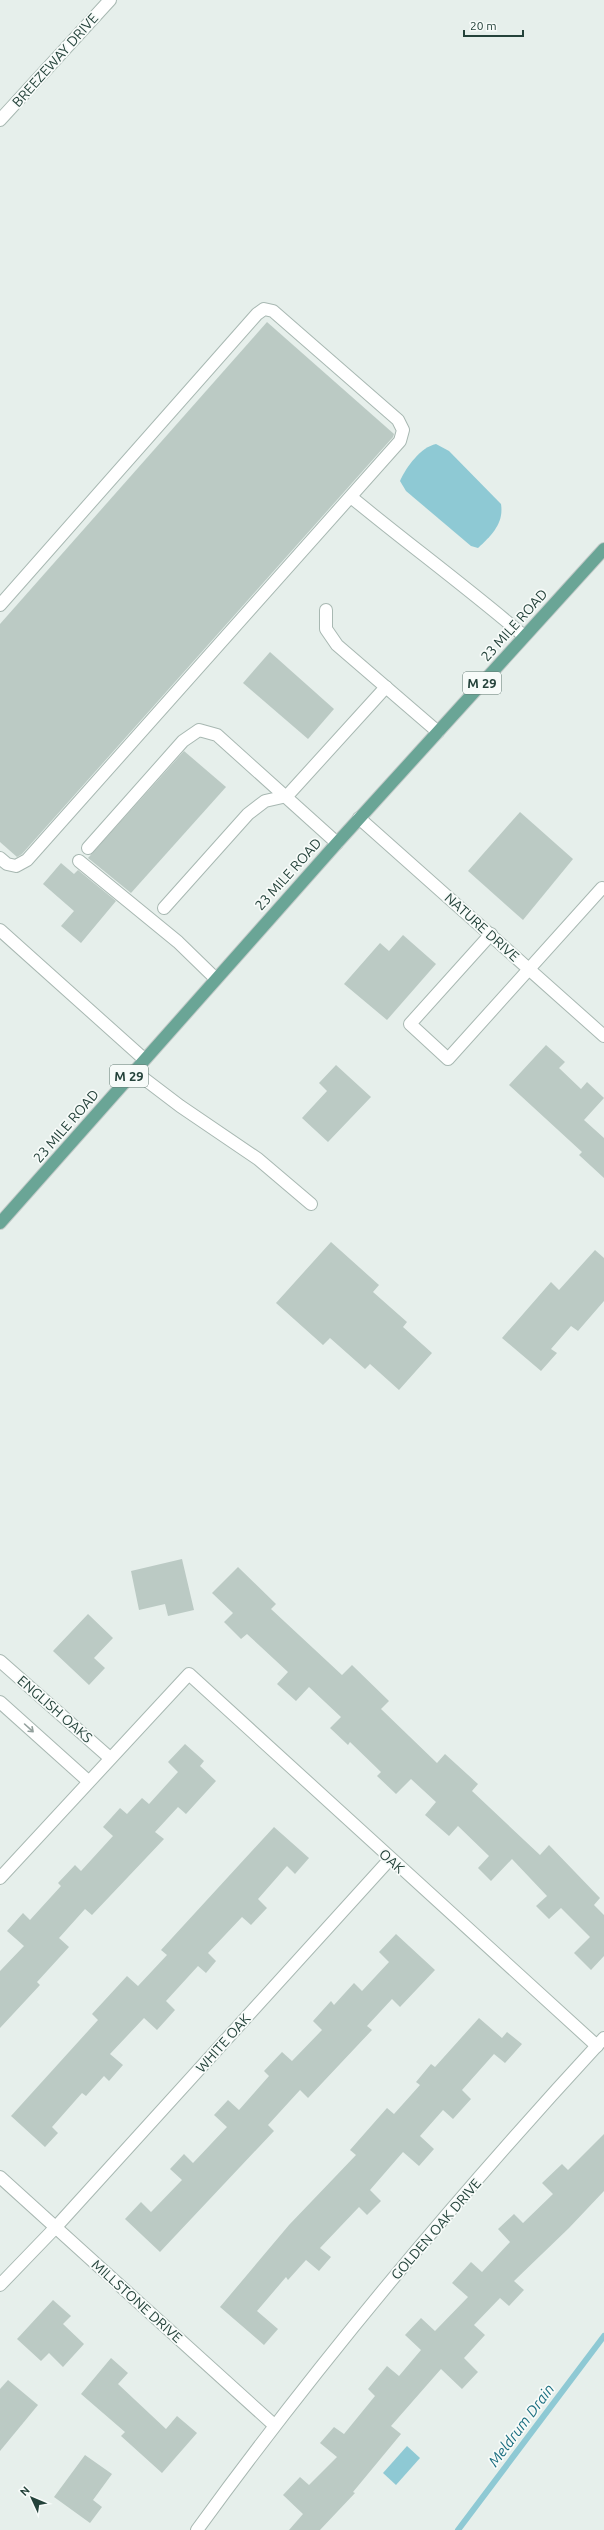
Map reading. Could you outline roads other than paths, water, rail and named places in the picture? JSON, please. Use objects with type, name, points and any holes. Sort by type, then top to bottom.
[{"type":"main road","name":"23 MILE ROAD","points":[[0,1223],[215,978],[604,549]]},
{"type":"street","name":"BREEZEWAY DRIVE","points":[[0,120],[110,0]]},
{"type":"street","points":[[0,605],[257,314],[264,309],[273,311],[398,420],[404,430],[400,441],[27,860],[16,866],[7,864],[0,858]]},
{"type":"street","points":[[350,497],[418,552],[483,601],[524,636]]},
{"type":"street","points":[[326,610],[326,629],[338,645],[438,732]]},
{"type":"street","points":[[164,908],[248,814],[265,801],[287,796],[386,687]]},
{"type":"street","points":[[88,848],[183,741],[199,730],[217,735],[287,796],[337,843]]},
{"type":"street","name":"NATURE DRIVE","points":[[359,818],[492,934],[529,970],[604,1036]]},
{"type":"street","points":[[79,861],[178,942],[215,978]]},
{"type":"street","points":[[492,934],[410,1024],[448,1059],[602,888]]},
{"type":"street","points":[[0,930],[144,1059]]},
{"type":"street","points":[[134,1070],[180,1106],[258,1159],[311,1204]]},
{"type":"street","name":"ENGLISH OAKS","points":[[0,1661],[110,1758]]},
{"type":"street","name":"OAK","points":[[110,1758],[189,1674],[390,1859],[600,2042]]},
{"type":"street","points":[[0,1702],[88,1781]]},
{"type":"street","points":[[0,1878],[110,1758]]},
{"type":"street","name":"WHITE OAK","points":[[0,2285],[55,2228],[390,1859]]},
{"type":"street","name":"GOLDEN OAK DRIVE","points":[[197,2530],[274,2425],[374,2299],[600,2042]]},
{"type":"street","name":"MILLSTONE DRIVE","points":[[0,2177],[274,2425]]},
{"type":"water","points":[[436,444],[449,451],[501,504],[501,517],[499,523],[488,538],[478,548],[471,546],[406,491],[400,481],[415,458],[425,449]]},
{"type":"water","points":[[407,2446],[420,2458],[396,2485],[383,2473]]},
{"type":"waterway","name":"Meldrum Drain","points":[[458,2530],[604,2336]]}]
